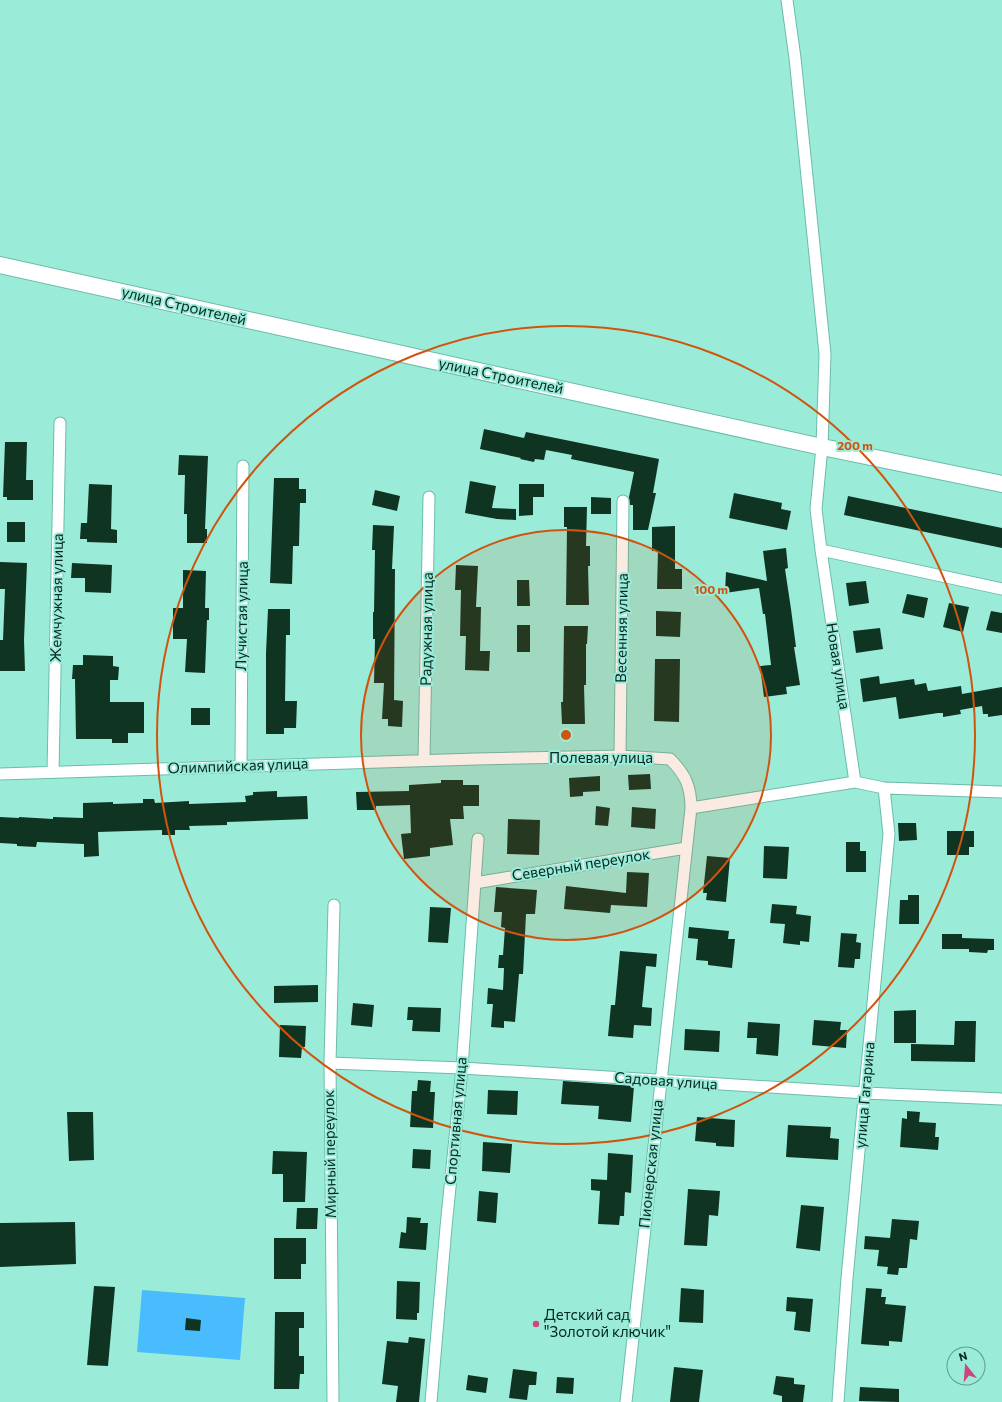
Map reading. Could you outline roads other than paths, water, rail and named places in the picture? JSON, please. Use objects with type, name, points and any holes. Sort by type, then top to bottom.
[{"type":"main road","name":"улица Строителей","points":[[0,265],[822,447],[1002,484]]},
{"type":"street","name":"Новая улица","points":[[787,0],[796,58],[825,354],[822,447],[816,509],[855,782]]},
{"type":"street","name":"Жемчужная улица","points":[[53,772],[60,423]]},
{"type":"street","name":"Лучистая улица","points":[[240,766],[243,466]]},
{"type":"street","name":"Радужная улица","points":[[424,760],[429,497]]},
{"type":"street","name":"Весенняя улица","points":[[620,756],[623,500]]},
{"type":"street","points":[[821,550],[1002,589]]},
{"type":"street","name":"Полевая улица","points":[[476,759],[620,756],[670,759],[681,770],[688,783],[691,795],[690,808]]},
{"type":"street","name":"Олимпийская улица","points":[[0,774],[476,759]]},
{"type":"street","points":[[690,808],[855,782],[884,788],[1002,792]]},
{"type":"street","name":"улица Гагарина","points":[[838,1402],[847,1278],[889,834],[884,788]]},
{"type":"street","name":"Пионерская улица","points":[[626,1402],[690,808]]},
{"type":"street","name":"Спортивная улица","points":[[431,1402],[446,1227],[462,1068],[478,839]]},
{"type":"street","name":"Северный переулок","points":[[475,883],[686,848]]},
{"type":"street","name":"Мирный переулок","points":[[333,1402],[330,1063],[334,905]]},
{"type":"street","name":"Садовая улица","points":[[330,1063],[462,1068],[865,1093],[1002,1099]]},
{"type":"water","points":[[142,1290],[245,1298],[240,1360],[137,1352]]},
{"type":"place","name":"Детский сад \"Золотой ключик\"","points":[[536,1324]]}]
